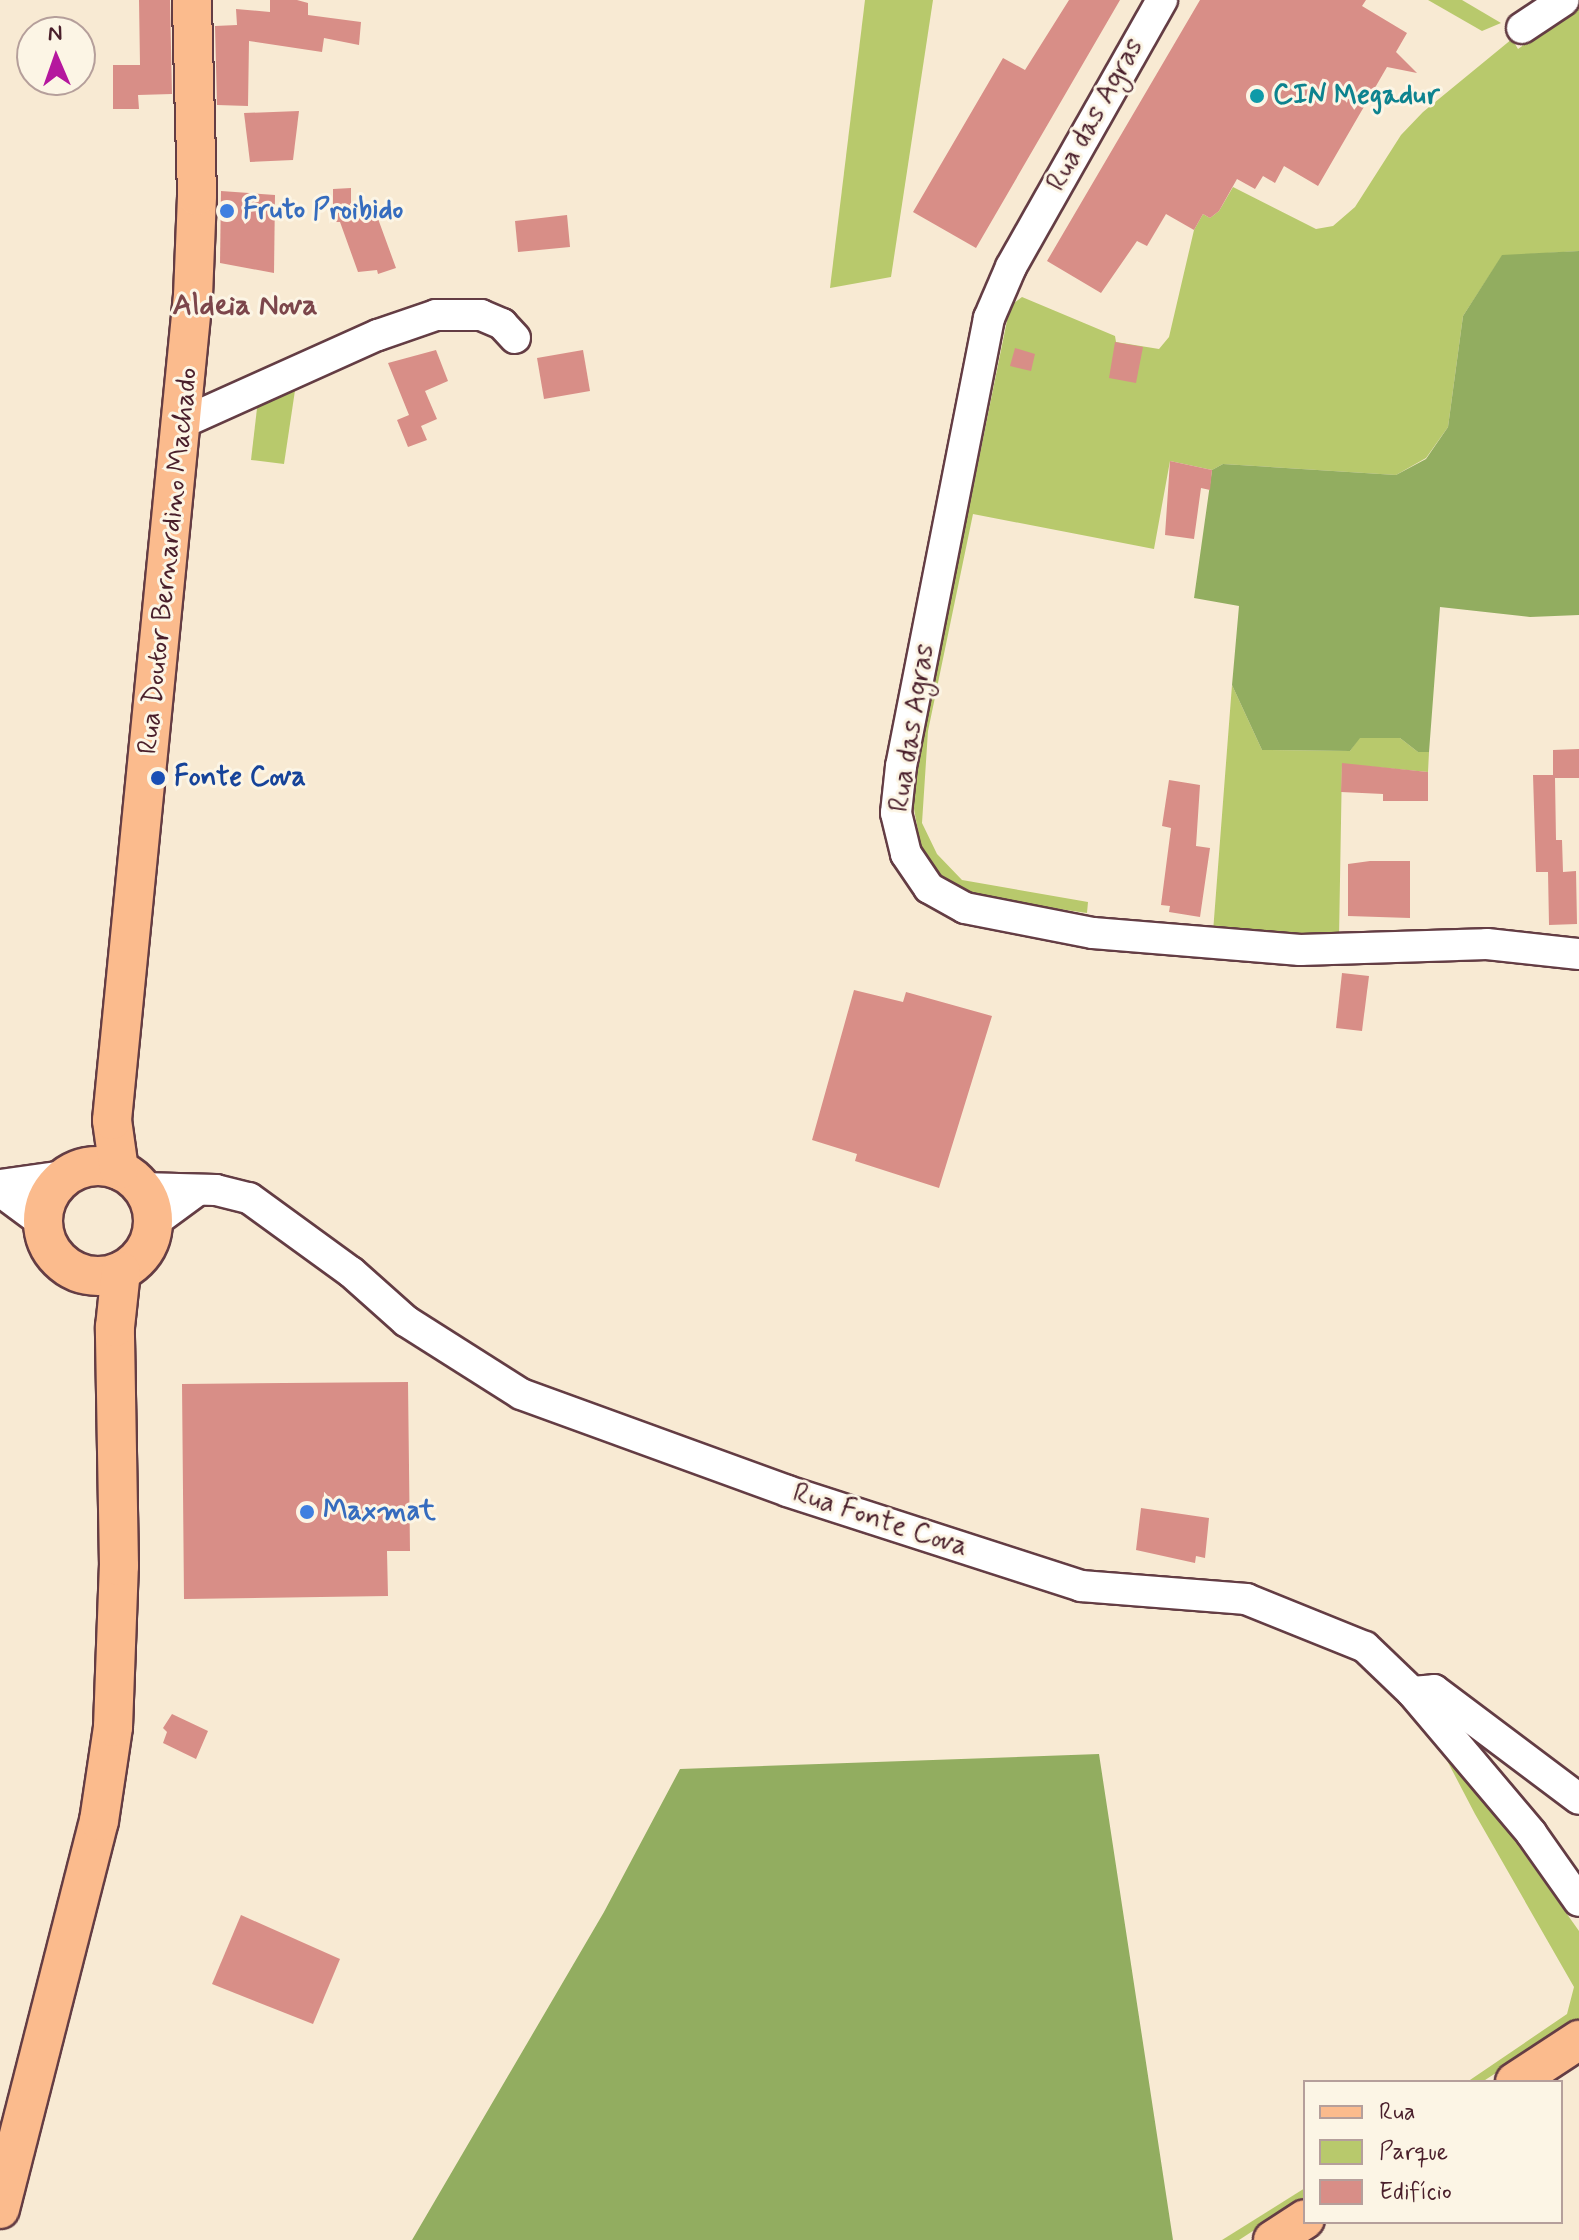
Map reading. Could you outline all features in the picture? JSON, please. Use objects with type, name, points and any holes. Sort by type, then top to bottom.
[{"type":"main road","name":"Rua Doutor Bernardino Machado","points":[[138,1194],[112,1120],[184,422],[197,196],[192,0]]},
{"type":"main road","name":"Rua Doutor Bernardino Machado","points":[[73,1172],[112,1120]]},
{"type":"main road","points":[[83,1275],[121,1271],[144,1252],[138,1194],[73,1172],[53,1189],[42,1222],[54,1255],[83,1275],[115,1327]]},
{"type":"main road","points":[[0,2209],[99,1821],[113,1727],[119,1566],[115,1327],[121,1271]]},
{"type":"main road","points":[[1518,2080],[1579,2040]]},
{"type":"main road","points":[[1273,2240],[1303,2220]]},
{"type":"street","name":"Rua das Agras","points":[[1162,0],[1011,267],[989,318],[901,766],[896,813],[906,854],[929,888],[965,908],[1093,933],[1285,949],[1487,944],[1579,954]]},
{"type":"street","points":[[1522,28],[1564,0]]},
{"type":"street","points":[[184,422],[426,317],[481,315],[502,324],[515,338]]},
{"type":"street","points":[[0,1185],[73,1172]]},
{"type":"street","name":"Rua Fonte Cova","points":[[138,1194],[216,1190],[249,1198],[351,1272],[406,1321],[521,1394],[787,1491],[1081,1586],[1246,1599],[1299,1617],[1365,1647],[1412,1692],[1531,1833],[1579,1901]]},
{"type":"street","points":[[0,1191],[42,1222]]},
{"type":"street","points":[[1412,1692],[1434,1690],[1579,1799]]},
{"type":"green space","points":[[865,0],[933,0],[891,277],[830,288]]},
{"type":"green space","points":[[1428,0],[1462,0],[1501,23],[1482,31]]},
{"type":"green space","points":[[1579,6],[1579,251],[1502,256],[1463,316],[1448,427],[1426,458],[1396,475],[1223,464],[1212,470],[1170,461],[1154,549],[973,514],[928,731],[922,823],[937,854],[962,880],[1088,902],[1087,913],[983,898],[954,887],[936,872],[921,848],[911,792],[1010,306],[1022,297],[1115,336],[1116,342],[1159,349],[1169,337],[1194,230],[1203,214],[1210,218],[1219,211],[1233,187],[1316,229],[1333,226],[1355,207],[1401,135],[1423,112],[1512,39],[1518,49]]},
{"type":"green space","points":[[1579,251],[1579,615],[1530,617],[1440,607],[1429,752],[1418,752],[1400,738],[1360,738],[1350,751],[1262,750],[1232,685],[1239,606],[1194,598],[1212,470],[1223,464],[1396,475],[1426,459],[1448,427],[1463,316],[1502,255]]},
{"type":"green space","points":[[297,377],[284,464],[251,460],[259,391]]},
{"type":"green space","points":[[1232,685],[1262,750],[1350,751],[1359,738],[1400,738],[1418,752],[1429,752],[1428,772],[1342,764],[1339,938],[1213,932]]},
{"type":"green space","points":[[1447,1745],[1579,1931],[1579,2019],[1485,2080],[1470,2080],[1567,2014],[1574,1987],[1441,1749]]},
{"type":"green space","points":[[1099,1754],[1173,2240],[412,2240],[604,1912],[680,1769]]},
{"type":"green space","points":[[1303,2189],[1303,2198],[1239,2240],[1222,2240]]},
{"type":"building","points":[[139,0],[170,0],[172,94],[138,95],[139,109],[113,109],[113,65],[140,65]]},
{"type":"building","points":[[270,0],[297,0],[308,3],[308,15],[361,22],[359,45],[324,38],[322,52],[249,41],[248,106],[217,105],[215,26],[237,25],[236,9],[270,12]]},
{"type":"building","points":[[1069,0],[1120,0],[976,248],[913,212],[1003,58],[1025,70]]},
{"type":"building","name":"CIN Megadur","points":[[1200,0],[1366,0],[1362,6],[1407,33],[1396,52],[1417,73],[1387,67],[1318,186],[1284,166],[1275,183],[1263,176],[1255,189],[1237,179],[1219,211],[1210,218],[1203,214],[1194,230],[1166,214],[1147,246],[1137,241],[1101,293],[1047,261]]},
{"type":"building","points":[[299,111],[293,160],[250,162],[244,113]]},
{"type":"building","points":[[351,188],[351,214],[373,205],[396,268],[378,274],[377,270],[358,272],[340,222],[333,222],[333,189]]},
{"type":"building","points":[[221,191],[275,195],[274,273],[220,263]]},
{"type":"building","points":[[567,215],[570,247],[518,252],[515,221]]},
{"type":"building","points":[[1115,342],[1143,347],[1136,383],[1109,378]]},
{"type":"building","points":[[1015,348],[1035,354],[1031,371],[1010,366]]},
{"type":"building","points":[[436,350],[448,381],[425,391],[437,419],[421,426],[427,440],[408,447],[397,420],[409,415],[388,363]]},
{"type":"building","points":[[583,350],[590,391],[544,399],[537,358]]},
{"type":"building","points":[[1170,461],[1212,470],[1210,490],[1201,488],[1194,539],[1165,535]]},
{"type":"building","points":[[1579,749],[1579,778],[1555,778],[1556,840],[1562,840],[1563,872],[1576,871],[1577,924],[1549,925],[1548,872],[1536,872],[1533,775],[1553,775],[1553,750]]},
{"type":"building","points":[[1342,763],[1428,772],[1428,801],[1383,801],[1383,794],[1341,792]]},
{"type":"building","points":[[1169,780],[1200,785],[1196,846],[1210,848],[1200,917],[1169,912],[1170,906],[1161,905],[1171,828],[1162,826]]},
{"type":"building","points":[[1410,861],[1410,918],[1348,916],[1348,864]]},
{"type":"building","points":[[1342,973],[1369,976],[1362,1031],[1336,1028]]},
{"type":"building","points":[[854,990],[903,1002],[906,992],[992,1016],[939,1188],[855,1161],[857,1154],[812,1140]]},
{"type":"building","points":[[408,1382],[410,1551],[387,1551],[388,1596],[184,1599],[182,1384]]},
{"type":"building","points":[[1141,1508],[1209,1518],[1205,1558],[1196,1556],[1195,1563],[1136,1550]]},
{"type":"building","points":[[172,1714],[208,1731],[196,1759],[163,1743],[167,1732],[163,1728]]},
{"type":"building","points":[[241,1915],[340,1959],[313,2024],[212,1984]]},
{"type":"place","name":"CIN Megadur","points":[[1257,96]]},
{"type":"place","name":"Fruto Proibido","points":[[227,211]]},
{"type":"place","name":"Fonte Cova","points":[[158,778]]},
{"type":"place","name":"Maxmat","points":[[307,1512]]},
{"type":"district","name":"Aldeia Nova","points":[[245,306]]}]
